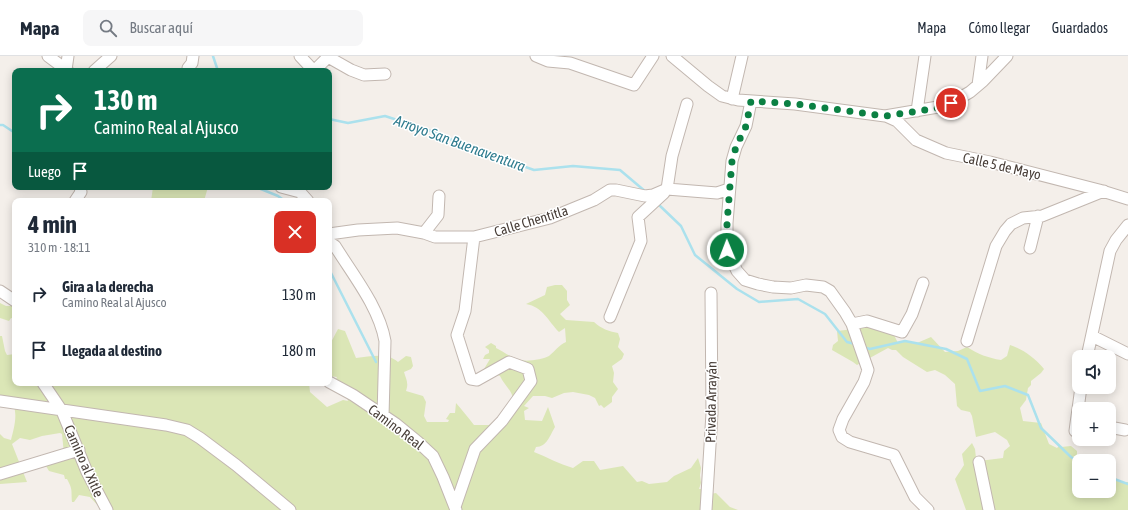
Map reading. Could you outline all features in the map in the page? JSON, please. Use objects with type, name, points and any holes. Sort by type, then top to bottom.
[{"type":"street","points":[[48,56],[64,68]]},
{"type":"street","points":[[67,68],[68,56]]},
{"type":"street","points":[[97,68],[111,56]]},
{"type":"street","points":[[188,68],[192,63],[193,56]]},
{"type":"street","points":[[300,56],[311,68]]},
{"type":"street","points":[[536,56],[548,61],[570,63],[634,85],[653,56]]},
{"type":"street","points":[[672,56],[722,96],[751,101],[796,104],[885,116],[938,108],[951,103],[970,92],[1007,56]]},
{"type":"street","points":[[732,98],[742,56]]},
{"type":"street","points":[[917,111],[925,56]]},
{"type":"street","points":[[978,85],[982,56]]},
{"type":"street","points":[[317,68],[328,57],[351,70],[364,75],[385,74]]},
{"type":"street","points":[[751,101],[746,126],[736,147],[732,161],[727,223],[727,250],[737,271],[745,280],[758,284],[791,288],[806,285],[823,287],[830,291],[852,324],[868,370],[866,377],[839,430],[842,437],[850,442],[894,455],[916,497],[928,510]]},
{"type":"street","points":[[667,190],[672,156],[687,104]]},
{"type":"street","name":"Calle 5 de Mayo","points":[[885,116],[897,121],[916,140],[946,153],[990,162],[1104,191],[1128,199]]},
{"type":"street","points":[[610,317],[641,242],[638,217],[652,198],[667,190],[717,193],[729,189]]},
{"type":"street","points":[[292,190],[300,192],[305,198]]},
{"type":"street","name":"Calle Chentitla","points":[[332,234],[358,230],[397,228],[435,237],[474,237],[550,218],[594,200],[610,190],[652,198]]},
{"type":"street","points":[[966,342],[996,246],[1011,224],[1023,218],[1038,216],[1104,191]]},
{"type":"street","points":[[424,234],[438,215],[439,196]]},
{"type":"street","points":[[1030,248],[1038,216]]},
{"type":"street","points":[[1089,350],[1110,251],[1116,240],[1128,225]]},
{"type":"street","points":[[456,509],[475,449],[502,421],[532,381],[528,369],[509,362],[477,380],[471,379],[457,335],[464,311],[474,237]]},
{"type":"street","points":[[332,244],[335,246],[377,312],[382,326],[385,341],[383,416]]},
{"type":"street","points":[[852,324],[867,321],[902,332],[912,314],[923,282]]},
{"type":"street","points":[[0,291],[12,299]]},
{"type":"street","name":"Privada Arrayán","points":[[706,510],[712,413],[711,293]]},
{"type":"street","points":[[1092,336],[1128,354]]},
{"type":"street","name":"Camino Real","points":[[332,384],[353,395],[396,424],[433,456],[456,509]]},
{"type":"street","points":[[45,386],[62,411]]},
{"type":"street","points":[[0,401],[166,425],[187,430],[236,465],[290,510]]},
{"type":"street","name":"Camino al Xitle","points":[[62,411],[87,472],[107,510]]},
{"type":"street","points":[[1116,428],[1125,430]]},
{"type":"street","points":[[0,474],[79,450]]},
{"type":"street","points":[[979,462],[989,510]]},
{"type":"green space","points":[[153,190],[207,190],[205,198],[151,198]]},
{"type":"green space","points":[[562,285],[567,291],[567,300],[570,305],[560,314],[566,320],[594,322],[605,329],[618,333],[620,339],[618,347],[624,354],[622,359],[612,366],[614,373],[613,382],[618,389],[612,397],[612,402],[604,408],[601,405],[599,406],[595,398],[589,395],[573,392],[564,393],[552,398],[545,396],[533,396],[524,406],[529,408],[524,411],[525,420],[542,421],[548,407],[555,427],[546,443],[536,447],[534,452],[573,468],[583,461],[594,461],[600,470],[623,466],[637,482],[642,481],[649,484],[667,482],[674,476],[691,468],[698,458],[701,468],[701,483],[699,489],[702,489],[701,494],[716,493],[730,507],[738,510],[102,510],[90,497],[79,495],[74,502],[72,502],[71,488],[67,479],[65,479],[64,475],[49,471],[46,466],[46,459],[64,454],[62,434],[60,433],[30,440],[20,438],[12,444],[27,482],[0,484],[0,434],[4,438],[11,440],[15,424],[15,413],[9,399],[0,395],[0,336],[2,336],[7,355],[12,354],[12,386],[309,386],[310,392],[327,407],[343,400],[348,401],[346,395],[335,381],[337,377],[332,376],[332,340],[338,329],[345,331],[356,358],[383,356],[398,362],[406,356],[411,357],[413,366],[411,369],[404,372],[407,383],[406,391],[423,396],[426,402],[424,416],[427,422],[448,422],[449,420],[446,419],[450,413],[455,413],[456,403],[474,425],[489,425],[508,407],[511,403],[512,395],[500,376],[494,373],[485,375],[484,369],[490,359],[483,359],[485,355],[489,353],[489,350],[485,347],[491,343],[496,346],[496,348],[524,361],[549,356],[559,346],[566,342],[565,328],[559,332],[541,311],[526,304],[545,295],[547,287]]},
{"type":"green space","points":[[0,303],[6,306],[12,306],[12,318],[9,321],[0,318]]},
{"type":"green space","points":[[872,328],[893,333],[898,343],[908,341],[910,343],[917,343],[931,337],[945,352],[958,351],[967,347],[975,352],[1001,360],[1007,356],[1010,345],[1020,349],[1037,361],[1044,369],[1031,381],[1031,385],[1028,388],[1026,400],[1020,408],[1023,421],[1041,423],[1049,444],[1057,448],[1059,446],[1071,446],[1077,451],[1077,454],[1072,454],[1072,498],[1116,498],[1116,480],[1119,482],[1128,482],[1128,510],[966,510],[955,479],[964,465],[962,454],[972,443],[975,449],[976,458],[979,461],[1003,458],[1004,451],[1010,446],[1007,440],[995,432],[976,437],[970,412],[961,410],[957,406],[955,384],[945,375],[935,370],[927,372],[903,357],[896,350],[888,348],[857,365],[832,350],[833,345],[838,341],[837,331]]},
{"type":"waterway","name":"Arroyo San Buenaventura","points":[[213,56],[217,68]]},
{"type":"waterway","name":"Arroyo San Buenaventura","points":[[332,120],[348,123],[385,116],[431,131],[464,145],[534,170],[573,166],[620,170],[646,192]]},
{"type":"waterway","points":[[0,125],[3,125],[12,131]]},
{"type":"waterway","points":[[263,190],[281,198]]},
{"type":"waterway","name":"Arroyo San Buenaventura","points":[[658,204],[681,226],[695,255],[737,289],[759,302],[798,299],[825,314],[847,342],[855,344]]},
{"type":"waterway","points":[[332,275],[376,362]]},
{"type":"waterway","name":"Arroyo San Buenaventura","points":[[863,347],[870,349],[905,341],[946,349],[967,359],[980,391],[1005,386],[1028,395],[1041,428],[1072,458]]},
{"type":"waterway","name":"Arroyo San Buenaventura","points":[[1116,480],[1128,484]]},
{"type":"route","points":[[727,250],[727,223],[732,161],[736,147],[746,126],[751,101],[796,104],[885,116],[938,108],[951,103]]}]
